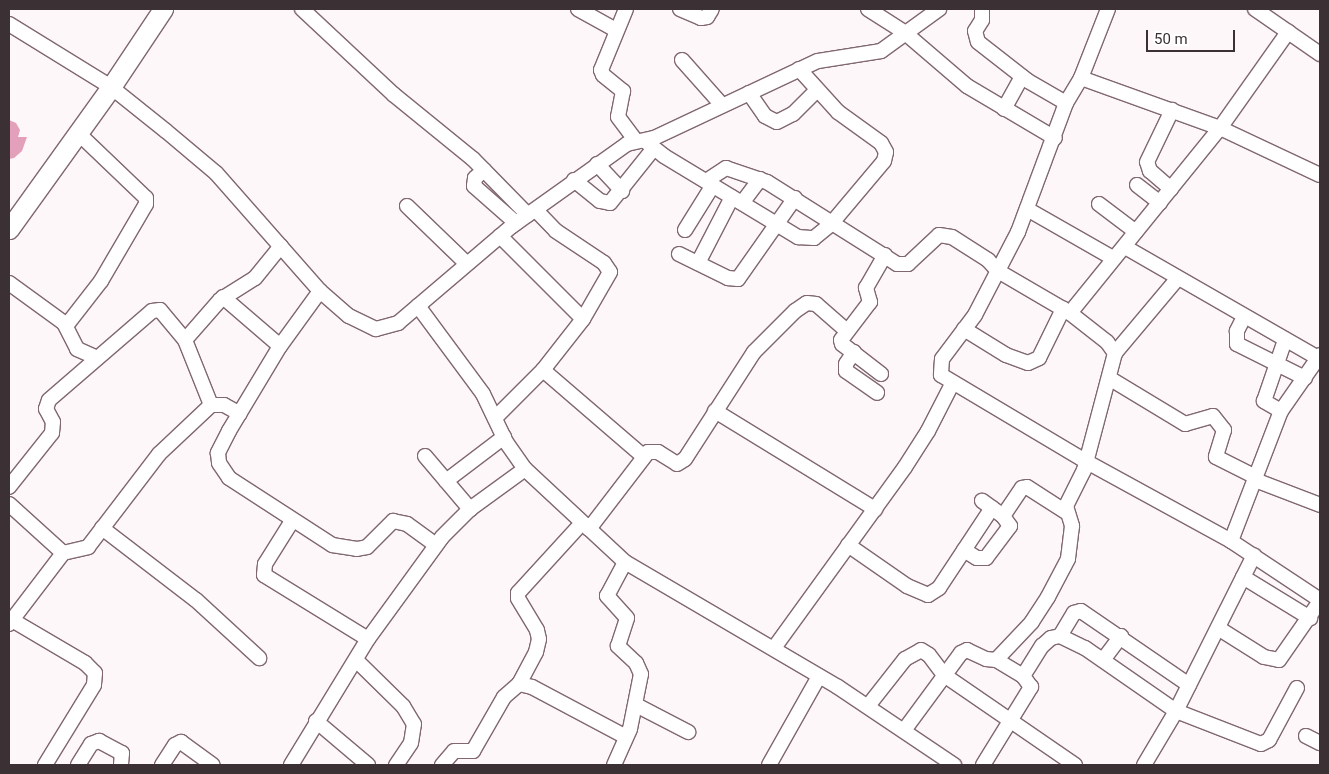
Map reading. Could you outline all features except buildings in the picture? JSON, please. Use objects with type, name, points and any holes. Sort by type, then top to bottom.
[{"type":"main road","points":[[9,229],[111,88],[163,9]]},
{"type":"street","points":[[302,9],[393,94],[532,213],[608,267],[609,277],[583,319],[543,370],[494,418]]},
{"type":"street","points":[[578,9],[616,30]]},
{"type":"street","points":[[626,9],[616,30],[602,70],[603,75],[623,91],[618,117],[645,143],[775,224],[808,240],[831,224],[884,161],[886,152],[885,147],[854,126],[817,90],[799,69]]},
{"type":"street","points":[[680,9],[702,18],[707,18],[712,9]]},
{"type":"street","points":[[868,9],[904,32],[949,73],[1004,109],[1055,138]]},
{"type":"street","points":[[9,24],[111,88],[216,173],[320,291],[350,316],[376,329],[398,323],[516,223],[597,164],[799,69],[833,57],[882,51],[904,32],[939,9]]},
{"type":"street","points":[[982,9],[982,20],[975,31],[978,42],[1022,77],[1066,104]]},
{"type":"street","points":[[1108,9],[1081,78],[1066,104],[1055,138],[1027,209],[998,271],[964,330],[942,359],[939,368],[942,375],[952,384],[1087,462],[1231,540],[1320,600],[1310,618],[1279,660],[1264,657],[1218,628]]},
{"type":"street","points":[[1255,9],[1320,54]]},
{"type":"street","points":[[964,330],[1006,355],[1028,363],[1038,358],[1067,311],[1113,258],[1125,247],[1220,128],[1288,32]]},
{"type":"street","points":[[682,60],[722,105]]},
{"type":"street","points":[[1004,109],[1022,77]]},
{"type":"street","points":[[1081,78],[1220,128],[1320,175]]},
{"type":"street","points":[[749,92],[766,116],[777,122],[793,114],[817,90]]},
{"type":"street","points":[[1171,189],[1150,171],[1147,162],[1172,110]]},
{"type":"street","points":[[66,326],[97,287],[146,204],[146,198],[78,133]]},
{"type":"street","points":[[574,180],[606,203],[610,203],[622,191],[645,143]]},
{"type":"street","points":[[597,164],[622,191]]},
{"type":"street","points":[[684,230],[710,183],[726,168],[760,179],[795,198],[831,224],[885,255],[896,264],[908,264],[939,235],[945,235],[967,246],[998,271],[1067,311],[1107,342],[1115,353]]},
{"type":"street","points":[[484,170],[475,178],[474,186],[516,223]]},
{"type":"street","points":[[698,263],[737,200],[760,179]]},
{"type":"street","points":[[1137,185],[1160,203]]},
{"type":"street","points":[[679,254],[728,278],[738,279],[795,198]]},
{"type":"street","points":[[1099,204],[1136,232]]},
{"type":"street","points":[[407,206],[466,264]]},
{"type":"street","points":[[1027,209],[1113,258]]},
{"type":"street","points":[[500,236],[583,319]]},
{"type":"street","points":[[185,340],[223,298],[255,278],[281,246]]},
{"type":"street","points":[[1125,247],[1244,317],[1320,357],[1281,411],[1231,540]]},
{"type":"street","points":[[881,374],[842,344],[842,336],[870,302],[866,288],[885,255]]},
{"type":"street","points":[[1066,512],[1087,462],[1115,353],[1177,279]]},
{"type":"street","points":[[9,283],[66,326],[77,349],[97,358]]},
{"type":"street","points":[[320,291],[280,346],[218,453],[218,463],[229,478],[292,521],[332,545],[343,549],[367,547],[393,522],[407,524],[435,544]]},
{"type":"street","points":[[223,298],[280,346]]},
{"type":"street","points":[[442,765],[454,751],[472,751],[504,698],[519,684],[536,652],[539,639],[537,630],[518,598],[518,593],[586,526],[643,456],[653,451],[672,462],[682,462],[767,337],[808,302],[816,304],[847,331]]},
{"type":"street","points":[[418,306],[471,376],[504,437],[525,469],[625,562],[774,648],[818,678],[905,729],[954,765]]},
{"type":"street","points":[[9,487],[52,433],[53,422],[46,409],[49,400],[130,326],[158,309],[185,340],[211,406]]},
{"type":"street","points":[[1244,317],[1238,331],[1237,344],[1276,366],[1305,378]]},
{"type":"street","points":[[1281,411],[1264,402],[1285,340]]},
{"type":"street","points":[[854,352],[846,364],[846,372],[877,393]]},
{"type":"street","points":[[543,370],[643,456]]},
{"type":"street","points":[[1109,378],[1186,424],[1213,416],[1224,430],[1216,457],[1256,478],[1320,505]]},
{"type":"street","points":[[774,648],[875,509],[928,430],[952,384]]},
{"type":"street","points":[[45,765],[94,685],[95,673],[85,663],[10,622],[63,554],[88,547],[159,454],[211,406],[224,405],[240,414]]},
{"type":"street","points":[[715,411],[875,509]]},
{"type":"street","points":[[446,481],[504,437]]},
{"type":"street","points":[[425,456],[470,509]]},
{"type":"street","points":[[291,765],[368,638],[435,544],[470,509],[525,469]]},
{"type":"street","points":[[848,545],[906,586],[928,595],[938,588],[992,508],[1022,488],[1027,487],[1066,512],[1072,526],[1068,559],[1032,622],[996,660]]},
{"type":"street","points":[[9,504],[63,554]]},
{"type":"street","points":[[964,550],[977,558],[986,558],[1010,526],[992,508]]},
{"type":"street","points":[[292,521],[265,564],[264,576],[368,638]]},
{"type":"street","points":[[102,528],[196,600],[259,658]]},
{"type":"street","points":[[1144,765],[1176,711],[1254,556]]},
{"type":"street","points":[[614,765],[626,738],[636,705],[640,668],[620,650],[617,642],[627,618],[606,596],[625,562]]},
{"type":"street","points":[[1243,577],[1310,618]]},
{"type":"street","points":[[1060,636],[1077,611],[1121,636],[1189,685]]},
{"type":"street","points":[[1022,676],[1042,646],[1051,638],[1060,636],[1103,660],[1176,711],[1255,742],[1266,743],[1297,688]]},
{"type":"street","points":[[1103,660],[1121,636]]},
{"type":"street","points":[[905,729],[961,653],[967,650],[986,659],[996,660],[1022,676],[1031,687],[1011,724],[983,765]]},
{"type":"street","points":[[868,706],[905,659],[915,651],[929,655],[944,676],[1011,724],[1075,765]]},
{"type":"street","points":[[356,660],[403,706],[414,724],[410,743],[396,765]]},
{"type":"street","points":[[769,765],[818,678]]},
{"type":"street","points":[[519,684],[532,687],[626,738]]},
{"type":"street","points":[[636,705],[688,732]]},
{"type":"street","points":[[316,721],[368,765]]},
{"type":"street","points":[[1306,736],[1320,743]]},
{"type":"street","points":[[78,765],[91,744],[99,741],[122,752],[121,765]]},
{"type":"street","points":[[162,765],[170,751],[181,742],[213,765]]},
{"type":"shaded area","points":[[9,120],[16,123],[20,130],[18,137],[27,137],[22,151],[14,158],[9,159]]}]
